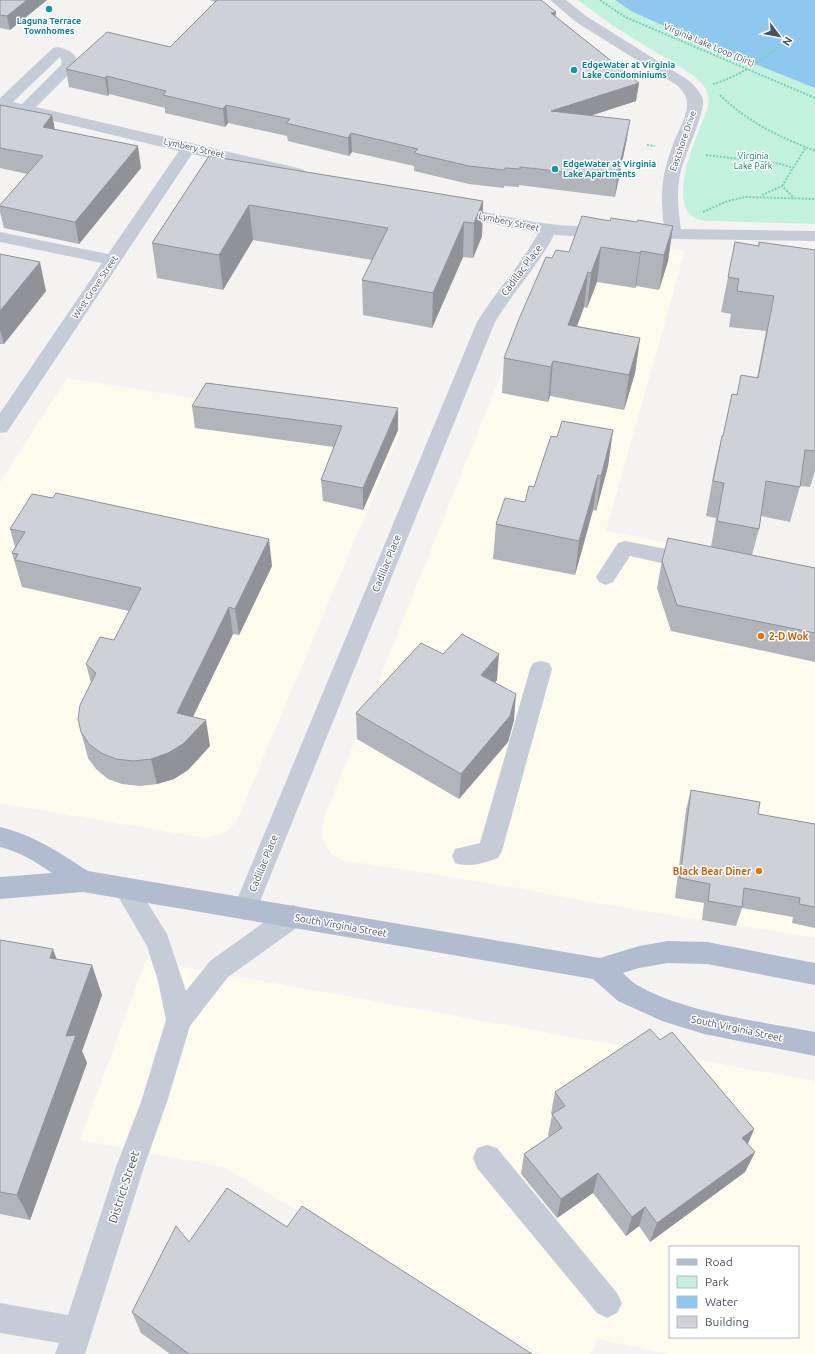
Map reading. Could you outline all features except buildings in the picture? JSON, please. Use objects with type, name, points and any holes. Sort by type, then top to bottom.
[{"type":"main road","name":"South Virginia Street","points":[[0,837],[36,850],[83,881]]},
{"type":"main road","name":"South Virginia Street","points":[[0,888],[83,881],[600,969],[639,957],[668,952],[707,953],[815,974]]},
{"type":"main road","name":"South Virginia Street","points":[[600,969],[627,993],[662,1009],[704,1022],[815,1044]]},
{"type":"street","name":"Eastshore Drive","points":[[557,0],[594,28],[674,76],[691,91],[695,99],[695,109],[675,164],[670,186],[673,234]]},
{"type":"street","points":[[2,103],[58,51],[66,53],[70,58],[68,67],[25,109]]},
{"type":"street","name":"Lymbery Street","points":[[2,103],[312,176]]},
{"type":"street","name":"West Grove Street","points":[[0,427],[189,147]]},
{"type":"street","name":"Lymbery Street","points":[[439,206],[524,226],[548,230],[626,233],[815,236]]},
{"type":"street","name":"Cadillac Place","points":[[245,908],[486,322],[503,293],[536,253],[548,230]]},
{"type":"street","points":[[0,237],[113,260]]},
{"type":"street","points":[[606,577],[625,548],[709,565]]},
{"type":"street","points":[[464,856],[490,851],[541,670]]},
{"type":"street","name":"District Street","points":[[125,888],[158,942],[171,981],[179,1020]]},
{"type":"street","name":"District Street","points":[[74,1343],[130,1168],[154,1102],[179,1020],[219,970],[293,916]]},
{"type":"street","points":[[487,1158],[607,1303]]},
{"type":"street","points":[[0,1318],[74,1343]]},
{"type":"path","name":"Virginia Lake Loop (Dirt)","points":[[600,0],[625,17],[815,98]]},
{"type":"path","points":[[779,34],[790,39],[747,69],[726,81],[710,84],[726,102],[759,127],[815,151]]},
{"type":"path","points":[[783,43],[794,48]]},
{"type":"path","points":[[647,145],[658,147]]},
{"type":"path","points":[[760,196],[782,186],[806,147]]},
{"type":"path","points":[[706,155],[781,164],[793,168]]},
{"type":"path","points":[[782,186],[794,198]]},
{"type":"path","points":[[700,214],[726,200],[739,197],[760,196],[815,200]]},
{"type":"shaded area","points":[[565,250],[685,250],[606,531],[815,573],[815,938],[584,901],[501,885],[341,860],[332,854],[324,843],[322,832],[324,818],[522,322],[561,253]]},
{"type":"shaded area","points":[[67,378],[204,400],[332,416],[401,430],[237,820],[230,829],[222,834],[204,838],[0,803],[0,483]]},
{"type":"shaded area","points":[[146,960],[815,1081],[815,1354],[668,1354],[598,1339],[590,1354],[540,1354],[224,1167],[80,1140]]},
{"type":"green space","name":"Virginia Lake Park","points":[[578,0],[815,0],[815,224],[706,221],[699,220],[690,215],[684,201],[683,189],[685,174],[693,145],[708,107],[708,96],[703,84],[691,74],[612,25]]},
{"type":"water","points":[[615,0],[815,0],[815,88],[700,42],[633,12]]},
{"type":"place","name":"Laguna Terrace Townhomes","points":[[49,9]]},
{"type":"place","name":"EdgeWater at Virginia Lake Condominiums","points":[[574,70]]},
{"type":"place","name":"EdgeWater at Virginia Lake Apartments","points":[[555,169]]},
{"type":"place","name":"2-D Wok","points":[[761,636]]},
{"type":"place","name":"Black Bear Diner","points":[[759,871]]}]
